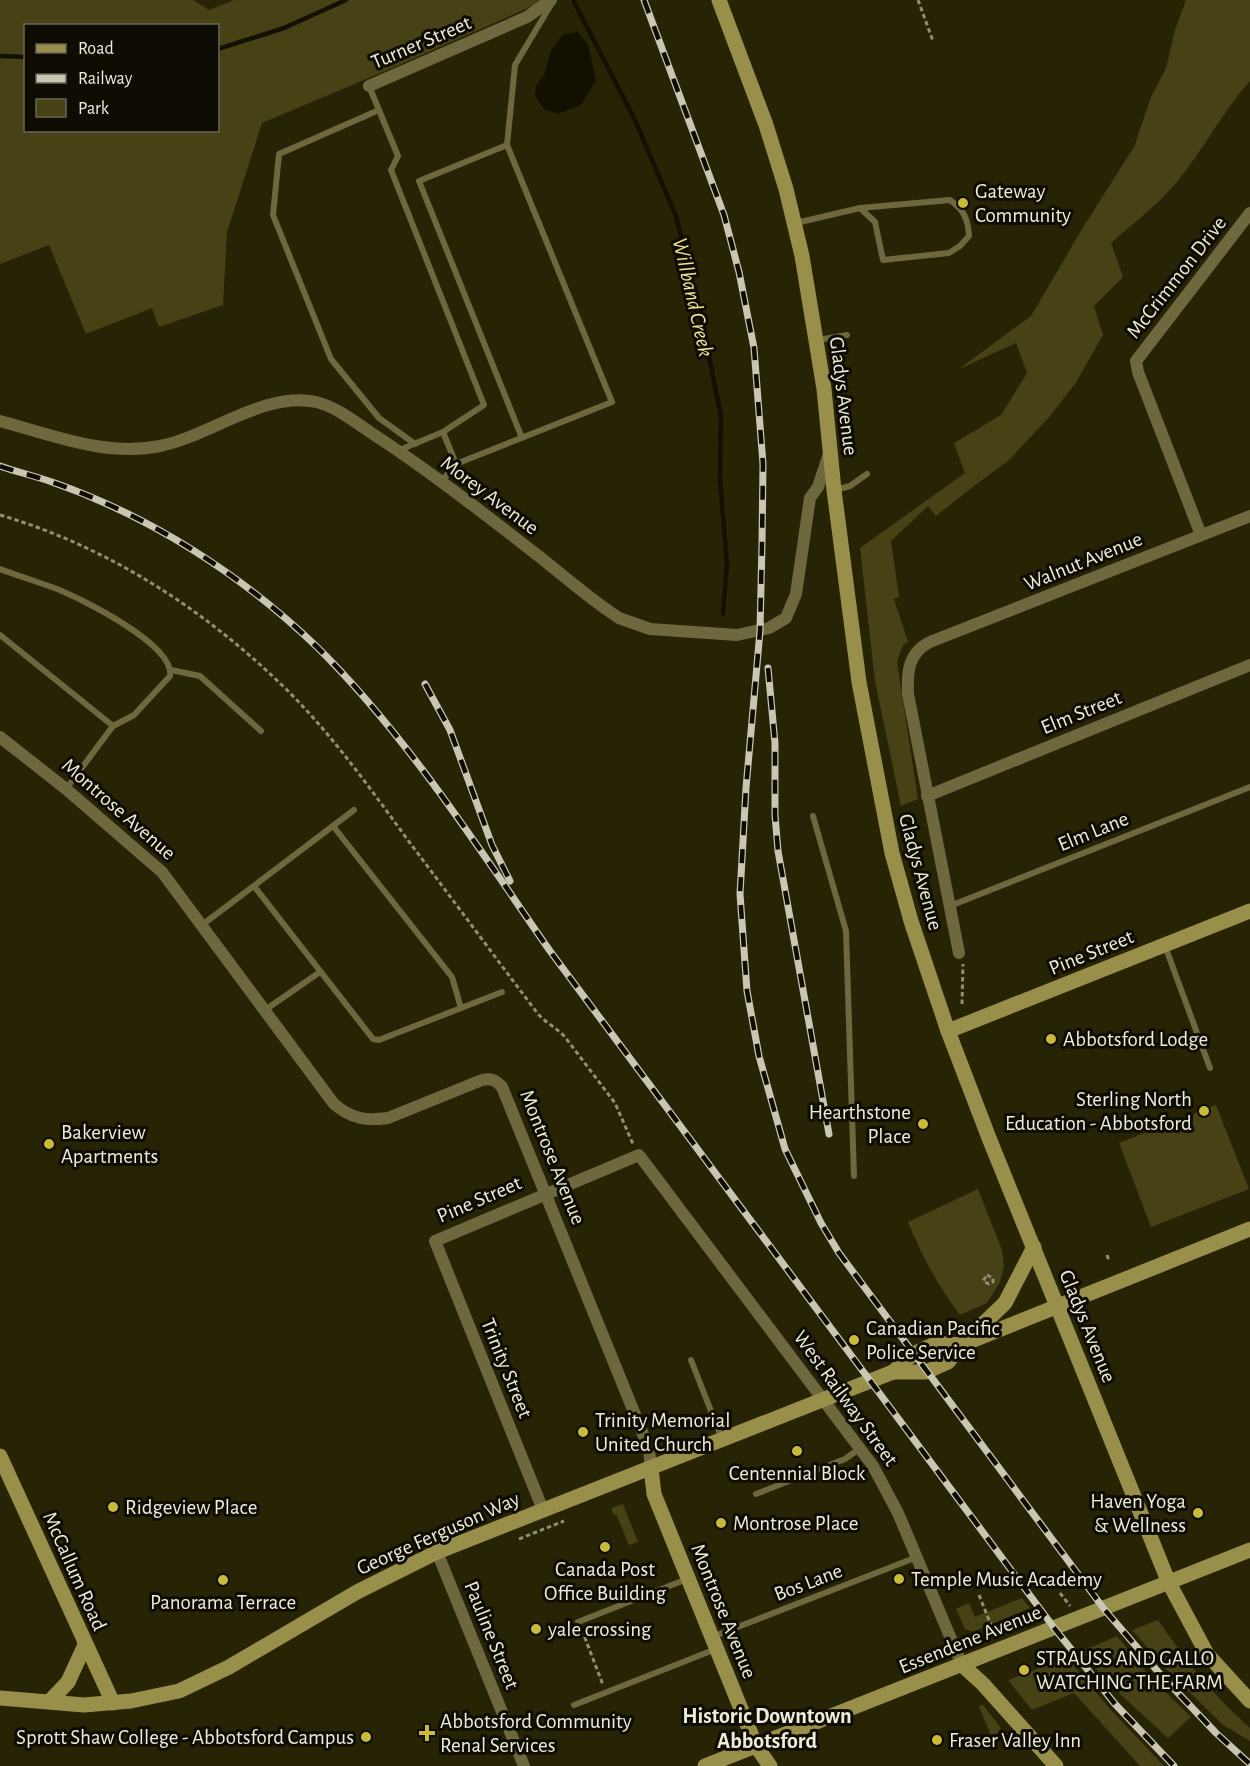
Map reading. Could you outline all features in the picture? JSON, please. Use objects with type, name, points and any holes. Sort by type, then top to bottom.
[{"type":"main road","name":"Gladys Avenue","points":[[719,0],[766,125],[794,224],[824,389],[834,490],[859,682],[889,843],[911,921],[948,1031],[1169,1583],[1207,1654],[1250,1701]]},
{"type":"main road","name":"Pine Street","points":[[948,1031],[1250,911]]},
{"type":"main road","name":"George Ferguson Way","points":[[0,1698],[84,1705],[112,1703],[179,1691],[219,1672],[357,1592],[437,1552],[893,1372],[913,1354],[938,1343],[961,1345],[1250,1230]]},
{"type":"main road","points":[[961,1345],[1005,1303],[1034,1247]]},
{"type":"main road","name":"George Ferguson Way","points":[[893,1372],[926,1372],[948,1362],[961,1345]]},
{"type":"main road","name":"McCallum Road","points":[[0,1456],[112,1703]]},
{"type":"main road","name":"Montrose Avenue","points":[[651,1468],[654,1494],[756,1746],[770,1766]]},
{"type":"main road","name":"Essendene Avenue","points":[[705,1766],[1250,1550]]},
{"type":"main road","points":[[50,1701],[68,1682],[85,1645]]},
{"type":"main road","name":"West Railway Street","points":[[962,1665],[1056,1766]]},
{"type":"main road","name":"Montrose Avenue","points":[[756,1746],[757,1766]]},
{"type":"street","name":"Turner Street","points":[[369,86],[527,17],[553,0]]},
{"type":"street","name":"McCrimmon Drive","points":[[1201,535],[1138,372],[1136,361],[1250,213]]},
{"type":"street","name":"Morey Avenue","points":[[0,421],[93,447],[130,450],[159,447],[185,440],[267,405],[316,402],[337,412],[442,481],[619,618],[650,629],[747,634],[769,628],[786,618],[796,594],[810,498],[818,487],[830,453]]},
{"type":"street","name":"Walnut Avenue","points":[[930,642],[1250,516]]},
{"type":"street","name":"Gladys Avenue","points":[[930,642],[922,646],[914,655],[907,673],[908,694],[959,954]]},
{"type":"street","name":"Elm Street","points":[[927,796],[1250,665]]},
{"type":"street","name":"Montrose Avenue","points":[[0,737],[66,789],[154,864],[171,883],[334,1104],[357,1119],[376,1120],[388,1118],[482,1080],[489,1079],[498,1082],[649,1449],[651,1468]]},
{"type":"street","name":"Pine Street","points":[[435,1241],[639,1155]]},
{"type":"street","name":"West Railway Street","points":[[639,1155],[873,1466],[898,1513],[962,1665]]},
{"type":"street","name":"Trinity Street","points":[[435,1241],[543,1510]]},
{"type":"street","name":"Pauline Street","points":[[437,1552],[524,1766]]},
{"type":"lane","points":[[442,481],[456,464],[612,402],[507,145],[515,65],[553,0]]},
{"type":"lane","points":[[369,86],[398,156],[391,170],[484,405],[443,432],[397,450]]},
{"type":"lane","points":[[379,110],[279,154],[273,215],[331,359],[379,418],[415,444]]},
{"type":"lane","points":[[507,145],[419,181],[522,438]]},
{"type":"lane","points":[[794,224],[860,208],[950,200],[961,208],[968,222],[969,236],[949,253],[883,260],[875,222],[860,208]]},
{"type":"lane","points":[[816,340],[847,335]]},
{"type":"lane","points":[[443,432],[456,464]]},
{"type":"lane","points":[[834,490],[850,486],[867,474]]},
{"type":"lane","points":[[0,569],[59,590],[126,626],[152,644],[170,666],[170,676],[134,715],[113,726],[66,789]]},
{"type":"lane","points":[[0,635],[113,726]]},
{"type":"lane","points":[[171,670],[200,676],[261,731]]},
{"type":"lane","name":"Elm Lane","points":[[949,906],[1250,787]]},
{"type":"lane","points":[[202,925],[354,810]]},
{"type":"lane","points":[[813,816],[846,931],[854,1176]]},
{"type":"lane","points":[[333,826],[452,977],[461,1008]]},
{"type":"lane","points":[[254,886],[373,1039],[379,1040],[502,992]]},
{"type":"lane","points":[[1164,945],[1210,1068]]},
{"type":"lane","points":[[265,1010],[320,972]]},
{"type":"lane","points":[[691,1360],[723,1440]]},
{"type":"lane","points":[[756,1494],[845,1460],[860,1449]]},
{"type":"lane","name":"Bos Lane","points":[[574,1705],[916,1557]]},
{"type":"lane","points":[[580,1622],[688,1579]]},
{"type":"path","points":[[918,0],[933,41]]},
{"type":"path","name":"Gladys Avenue","points":[[959,954],[963,958],[962,1004]]},
{"type":"path","points":[[1107,1255],[1109,1261]]},
{"type":"path","points":[[519,1539],[564,1521]]},
{"type":"path","points":[[979,1595],[1001,1650]]},
{"type":"path","points":[[580,1622],[606,1692]]},
{"type":"green space","points":[[0,0],[193,0],[209,10],[234,0],[546,0],[262,123],[227,232],[223,305],[159,327],[152,308],[86,334],[49,245],[0,264]]},
{"type":"green space","points":[[1186,0],[1250,0],[1250,81],[1176,183],[1111,243],[1123,277],[1094,306],[1103,335],[1075,384],[1050,416],[1008,461],[936,516],[928,506],[891,541],[899,597],[894,599],[908,642],[903,645],[897,662],[918,799],[901,806],[875,681],[860,548],[965,473],[954,443],[1001,415],[1027,373],[1016,343],[959,369],[1031,316],[1134,147],[1151,97],[1166,68],[1175,30]]},
{"type":"green space","points":[[1216,1105],[1249,1189],[1151,1227],[1119,1143]]},
{"type":"green space","points":[[978,1189],[1002,1250],[1004,1266],[1000,1282],[987,1303],[960,1315],[931,1270],[908,1222]]},
{"type":"green space","points":[[623,1504],[638,1542],[629,1545],[616,1514],[614,1515],[611,1508]]},
{"type":"green space","points":[[1022,1598],[1030,1608],[973,1632],[965,1629],[956,1609],[969,1603],[975,1617]]},
{"type":"green space","points":[[1158,1620],[1200,1677],[1250,1728],[1250,1741],[1223,1725],[1166,1669],[1132,1630]]},
{"type":"green space","points":[[1117,1636],[1152,1679],[1191,1717],[1168,1738],[1107,1682],[1082,1651]]},
{"type":"green space","points":[[1067,1657],[1110,1709],[1164,1766],[1140,1766],[1074,1693],[1032,1710],[1008,1680]]},
{"type":"green space","points":[[981,1705],[1001,1728],[993,1740],[979,1707]]},
{"type":"shaded area","points":[[578,32],[588,45],[596,81],[581,105],[558,114],[544,109],[535,96],[536,86],[544,75],[551,50],[563,34]]},
{"type":"waterway","name":"Willband Creek","points":[[219,49],[284,28],[346,0]]},
{"type":"waterway","name":"Willband Creek","points":[[574,2],[634,118],[676,216],[699,308],[721,416],[720,480],[727,564],[723,614]]},
{"type":"waterway","name":"Willband Creek","points":[[0,56],[24,57]]},
{"type":"railway","points":[[644,0],[724,215],[739,272],[754,348],[763,464],[760,631],[746,788],[740,894],[747,991],[759,1056],[785,1149],[821,1223],[839,1253],[1104,1609],[1160,1674],[1216,1733],[1250,1764]]},
{"type":"railway","points":[[0,466],[88,496],[124,512],[193,550],[257,595],[316,646],[349,680],[440,793],[550,951],[1055,1629],[1115,1704],[1174,1766]]},
{"type":"railway","points":[[768,668],[775,743],[775,815],[778,851],[829,1134]]},
{"type":"railway","points":[[425,684],[450,730],[492,845],[510,881]]},
{"type":"place","name":"Gateway Community","points":[[963,203]]},
{"type":"place","name":"Abbotsford Lodge","points":[[1051,1039]]},
{"type":"place","name":"Sterling North Education - Abbotsford","points":[[1204,1111]]},
{"type":"place","name":"Hearthstone Place","points":[[923,1124]]},
{"type":"place","name":"Bakerview Apartments","points":[[49,1144]]},
{"type":"place","name":"Canadian Pacific Police Service","points":[[854,1340]]},
{"type":"place","name":"Trinity Memorial United Church","points":[[583,1432]]},
{"type":"place","name":"Centennial Block","points":[[797,1451]]},
{"type":"place","name":"Ridgeview Place","points":[[113,1507]]},
{"type":"place","name":"Haven Yoga & Wellness","points":[[1198,1513]]},
{"type":"place","name":"Montrose Place","points":[[721,1523]]},
{"type":"place","name":"Canada Post Office Building","points":[[605,1547]]},
{"type":"place","name":"Temple Music Academy","points":[[899,1579]]},
{"type":"place","name":"Panorama Terrace","points":[[223,1580]]},
{"type":"place","name":"yale crossing","points":[[536,1629]]},
{"type":"place","name":"STRAUSS AND GALLO WATCHING THE FARM","points":[[1024,1670]]},
{"type":"place","name":"Abbotsford Community Renal Services","points":[[427,1733]]},
{"type":"place","name":"Sprott Shaw College - Abbotsford Campus","points":[[366,1737]]},
{"type":"place","name":"Fraser Valley Inn","points":[[937,1740]]},
{"type":"district","name":"Historic Downtown Abbotsford","points":[[767,1728]]}]
